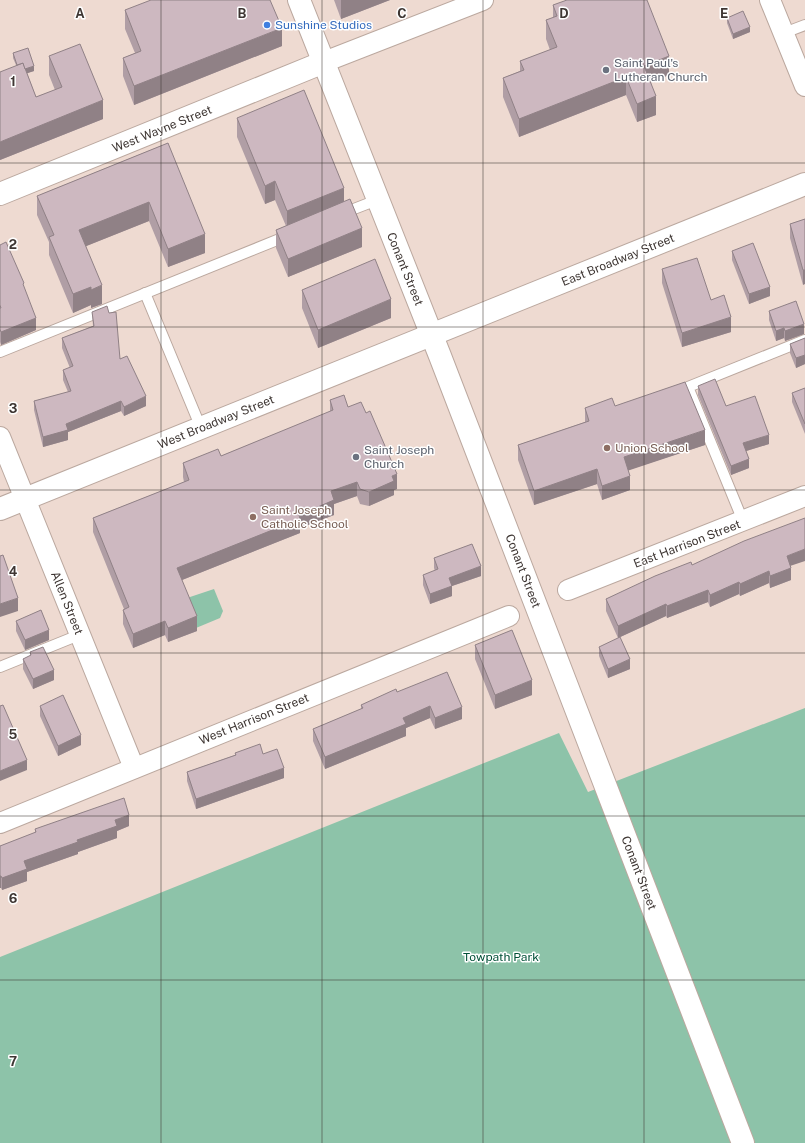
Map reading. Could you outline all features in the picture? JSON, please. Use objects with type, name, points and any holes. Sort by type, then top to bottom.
[{"type":"main road","name":"Conant Street","points":[[299,0],[432,336],[743,1143]]},
{"type":"main road","name":"West Wayne Street","points":[[0,194],[324,62]]},
{"type":"main road","name":"East Broadway Street","points":[[432,336],[805,184]]},
{"type":"main road","name":"West Broadway Street","points":[[0,509],[432,336]]},
{"type":"street","points":[[324,62],[483,0]]},
{"type":"street","points":[[770,0],[805,86]]},
{"type":"street","name":"Allen Street","points":[[0,437],[134,768]]},
{"type":"street","name":"East Harrison Street","points":[[568,590],[805,496]]},
{"type":"street","name":"West Harrison Street","points":[[0,823],[509,616]]},
{"type":"lane","points":[[784,33],[805,25]]},
{"type":"lane","points":[[330,218],[377,200]]},
{"type":"lane","points":[[0,352],[293,233]]},
{"type":"lane","points":[[145,293],[201,428]]},
{"type":"lane","points":[[743,521],[688,387],[805,340]]},
{"type":"lane","points":[[0,667],[80,635]]},
{"type":"green space","points":[[214,589],[223,611],[220,618],[196,628],[184,599]]},
{"type":"green space","name":"Towpath Park","points":[[805,708],[805,1143],[0,1143],[0,957],[559,733],[588,792]]},
{"type":"building","points":[[151,0],[270,0],[282,28],[134,86],[123,58],[141,51],[125,10]]},
{"type":"building","name":"Saint Paul's Lutheran Church","points":[[567,0],[647,0],[669,56],[644,66],[656,96],[637,104],[626,77],[519,119],[503,78],[524,70],[520,61],[557,47],[546,20],[557,16],[553,5]]},
{"type":"building","points":[[743,11],[750,27],[733,34],[727,18]]},
{"type":"building","points":[[80,44],[103,100],[0,142],[0,72],[23,63],[36,97],[62,87],[49,56]]},
{"type":"building","points":[[28,48],[34,66],[25,69],[23,63],[17,65],[13,53]]},
{"type":"building","points":[[304,90],[344,188],[287,211],[275,181],[265,186],[237,118]]},
{"type":"building","points":[[168,143],[205,234],[168,249],[149,202],[79,230],[102,285],[91,290],[91,287],[73,294],[49,237],[54,235],[37,196]]},
{"type":"building","points":[[350,199],[362,228],[288,259],[276,230]]},
{"type":"building","points":[[805,219],[805,270],[803,270],[790,224]]},
{"type":"building","points":[[6,242],[24,283],[23,284],[36,318],[1,332],[0,245]]},
{"type":"building","points":[[753,243],[770,287],[749,294],[732,251]]},
{"type":"building","points":[[697,258],[711,300],[724,295],[731,317],[682,333],[662,269]]},
{"type":"building","points":[[375,259],[391,299],[318,330],[302,290]]},
{"type":"building","points":[[796,301],[804,324],[785,331],[784,328],[776,331],[769,311]]},
{"type":"building","points":[[107,306],[109,313],[116,312],[120,359],[127,356],[146,396],[124,407],[121,401],[66,424],[68,430],[43,437],[34,401],[71,391],[63,370],[73,366],[62,338],[94,326],[92,312]]},
{"type":"building","points":[[805,338],[805,355],[796,358],[790,344]]},
{"type":"building","points":[[715,379],[726,406],[755,396],[769,435],[743,443],[749,459],[731,466],[698,386]]},
{"type":"building","points":[[685,382],[705,430],[624,457],[630,476],[602,486],[597,469],[534,491],[518,445],[589,421],[585,408],[612,398],[615,406]]},
{"type":"building","points":[[805,388],[805,424],[792,393]]},
{"type":"building","points":[[344,395],[348,407],[361,402],[366,413],[370,411],[397,474],[392,476],[394,481],[369,492],[360,489],[357,482],[331,491],[334,500],[299,515],[300,519],[177,568],[197,616],[168,628],[165,621],[133,634],[123,610],[129,607],[93,518],[189,480],[183,463],[218,449],[221,456],[333,410],[330,400]]},
{"type":"building","points":[[805,518],[805,549],[787,556],[791,568],[770,576],[769,571],[710,595],[708,590],[667,606],[666,604],[618,626],[606,599],[655,576],[691,562],[692,565],[744,541]]},
{"type":"building","points":[[472,544],[481,566],[449,578],[452,586],[430,594],[423,575],[438,569],[434,558]]},
{"type":"building","points":[[3,555],[18,598],[0,604],[0,556]]},
{"type":"building","points":[[41,610],[49,630],[25,640],[16,621]]},
{"type":"building","points":[[512,630],[532,680],[495,695],[475,645]]},
{"type":"building","points":[[620,637],[630,659],[608,669],[599,647]]},
{"type":"building","points":[[43,647],[54,670],[33,679],[23,659],[31,655],[30,652]]},
{"type":"building","points":[[447,672],[462,707],[435,718],[430,706],[403,718],[406,724],[325,757],[313,729],[363,708],[361,705],[396,689],[397,692]]},
{"type":"building","points":[[63,695],[81,735],[58,746],[40,706]]},
{"type":"building","points":[[3,705],[27,760],[0,771],[0,706]]},
{"type":"building","points":[[260,744],[263,754],[277,749],[284,768],[196,799],[187,772],[236,755],[235,753]]},
{"type":"building","points":[[124,798],[129,815],[115,820],[117,826],[77,840],[78,842],[24,861],[27,869],[2,878],[0,876],[0,846],[36,832],[35,829]]},
{"type":"place","name":"Sunshine Studios","points":[[267,25]]},
{"type":"place","name":"Saint Paul's Lutheran Church","points":[[606,70]]},
{"type":"place","name":"Union School","points":[[607,448]]},
{"type":"place","name":"Saint Joseph Church","points":[[356,457]]},
{"type":"place","name":"Saint Joseph Catholic School","points":[[253,517]]}]
